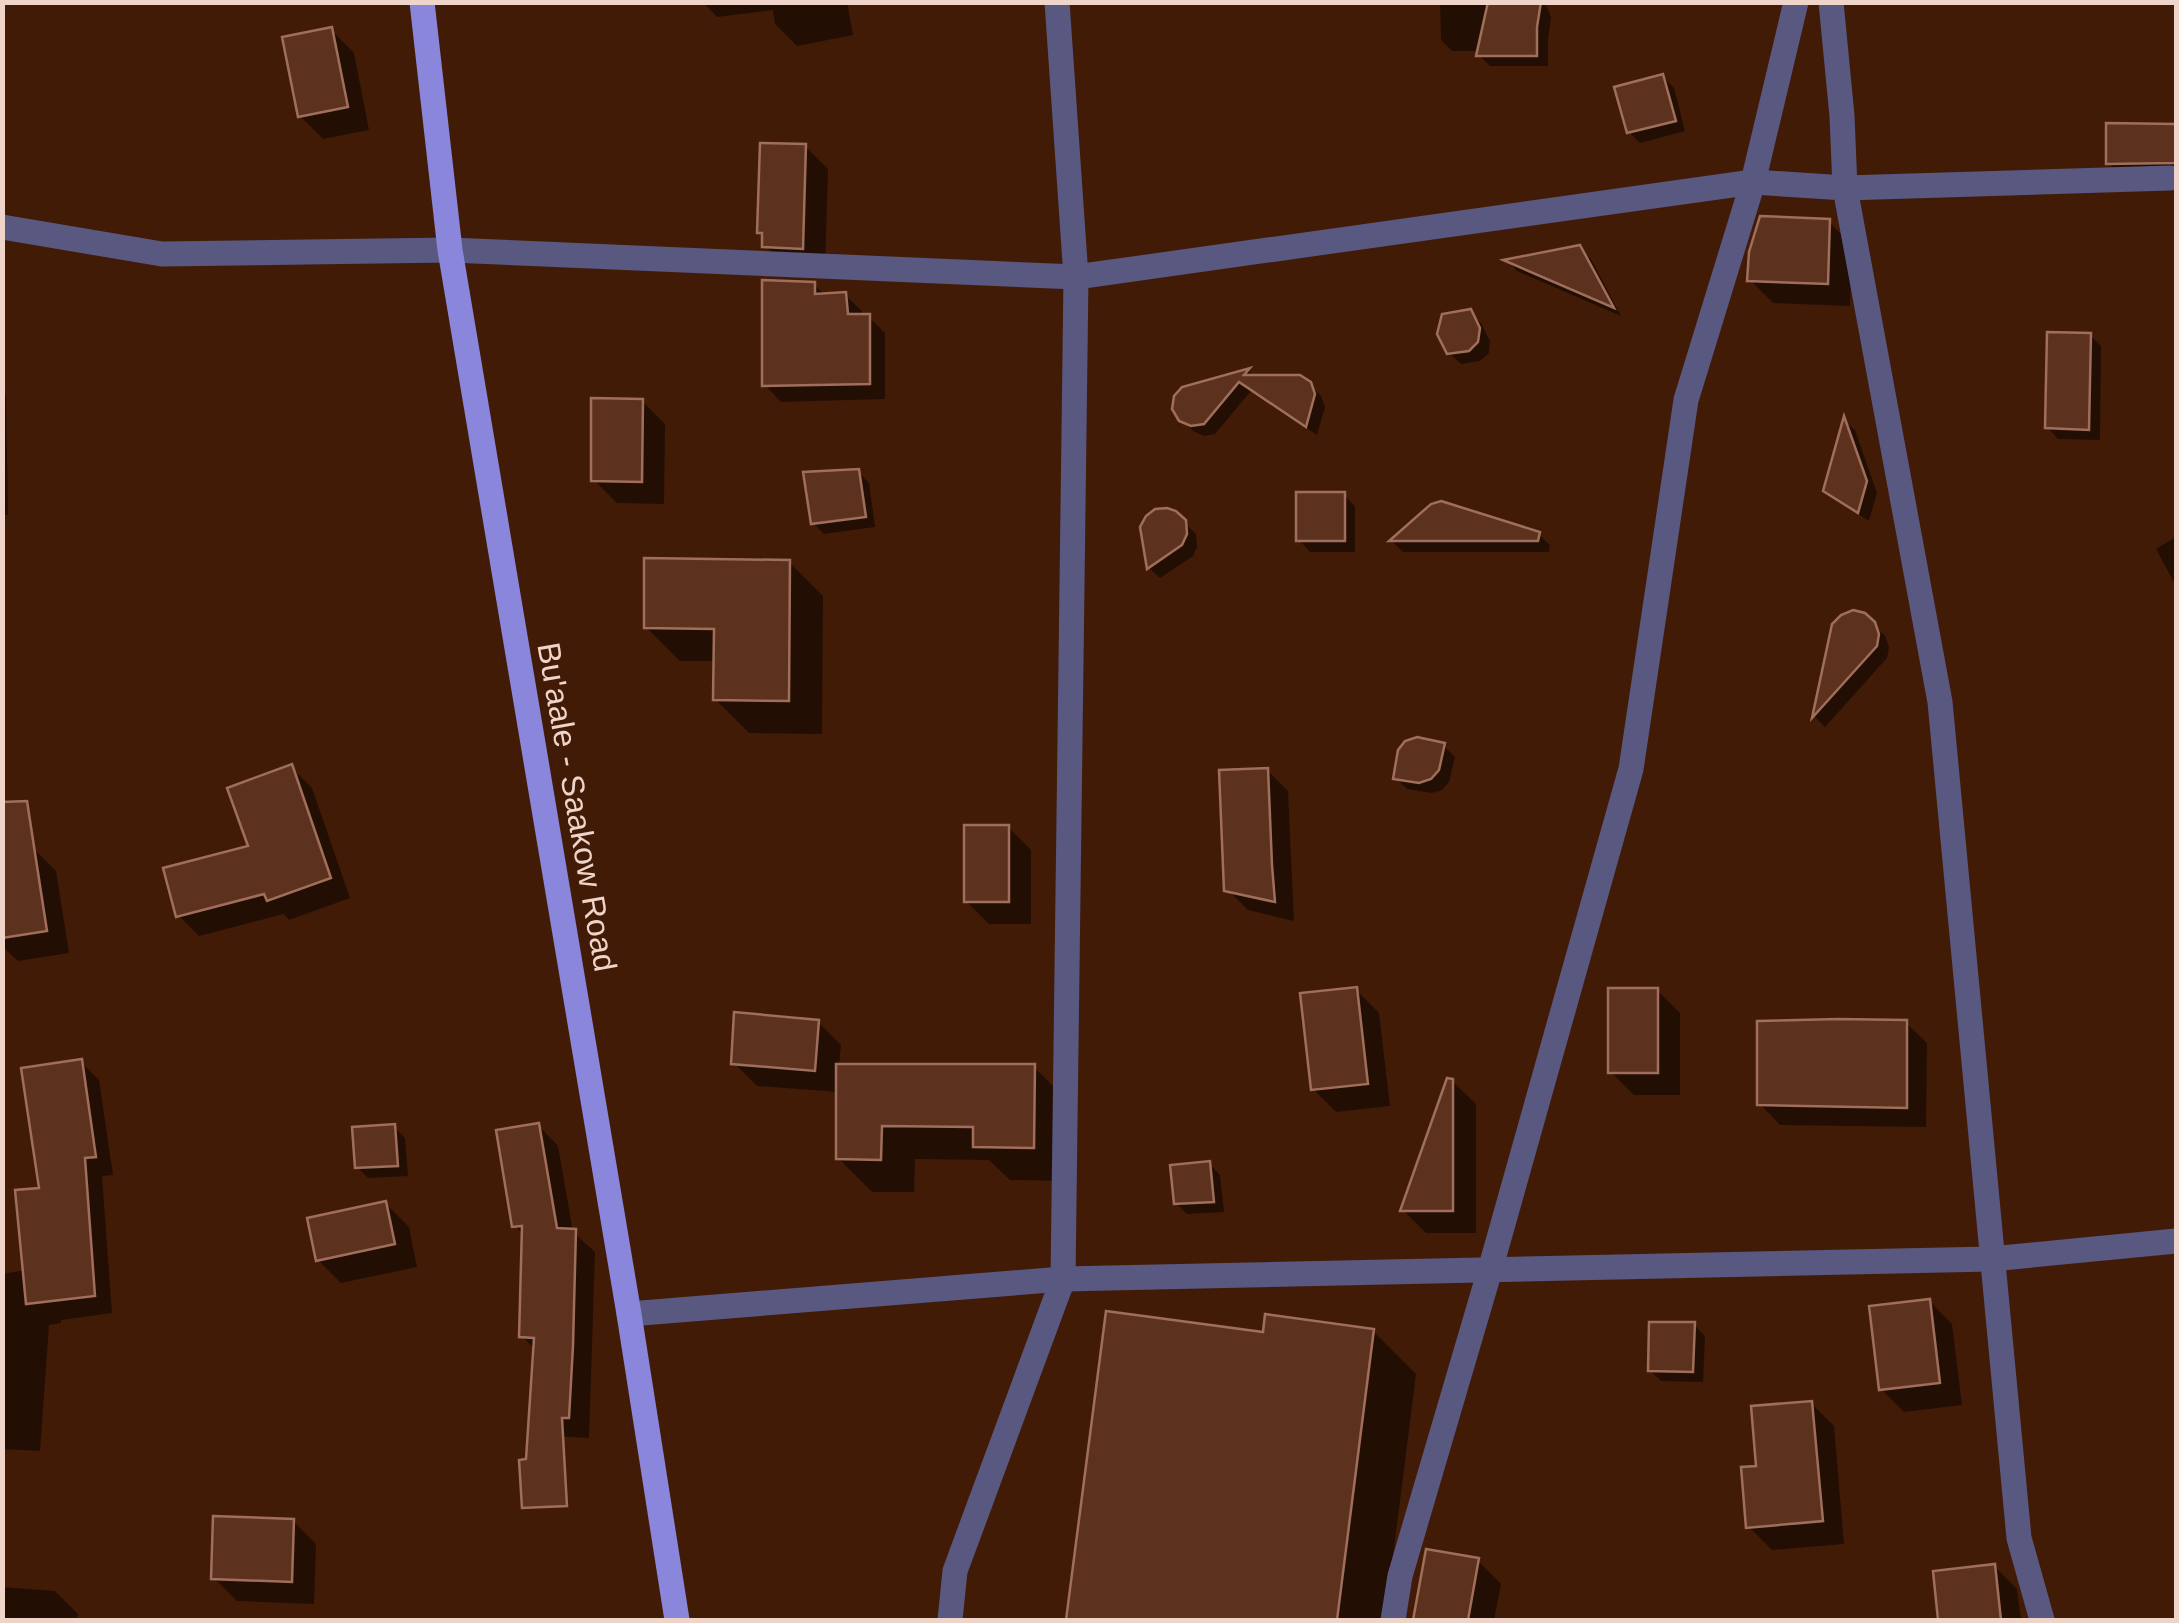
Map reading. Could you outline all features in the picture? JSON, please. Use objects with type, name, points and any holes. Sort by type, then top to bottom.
[{"type":"main road","name":"Bu'aale - Saakow Road","points":[[422,2],[450,250],[677,1620]]},
{"type":"street","points":[[950,1620],[955,1571],[1063,1279],[1076,277],[1057,2]]},
{"type":"street","points":[[1393,1620],[1400,1576],[1631,768],[1686,400],[1752,182],[1796,2]]},
{"type":"street","points":[[1831,2],[1845,188],[1940,702],[2020,1538],[2042,1620]]},
{"type":"street","points":[[2,227],[162,254],[450,250],[1076,277],[1752,182],[1845,188],[2170,178]]},
{"type":"street","points":[[629,1314],[1063,1279],[1992,1259],[2176,1241]]},
{"type":"building","points":[[1488,2],[1541,2],[1537,56],[1476,56]]},
{"type":"building","points":[[332,27],[348,107],[298,117],[282,37]]},
{"type":"building","points":[[1663,74],[1676,121],[1627,133],[1614,87]]},
{"type":"building","points":[[2106,123],[2176,124],[2176,163],[2106,164]]},
{"type":"building","points":[[760,143],[806,144],[803,249],[762,247],[762,233],[757,233]]},
{"type":"building","points":[[1760,216],[1830,219],[1828,284],[1747,281],[1749,252]]},
{"type":"building","points":[[1580,245],[1614,308],[1503,260]]},
{"type":"building","points":[[762,280],[815,282],[815,294],[846,292],[848,314],[870,314],[870,384],[762,386]]},
{"type":"building","points":[[1471,309],[1480,328],[1478,342],[1469,351],[1447,354],[1437,334],[1442,314]]},
{"type":"building","points":[[2047,332],[2091,333],[2089,430],[2045,428]]},
{"type":"building","points":[[1250,368],[1244,375],[1300,375],[1311,382],[1315,394],[1306,427],[1239,382],[1204,424],[1191,426],[1179,421],[1172,409],[1174,396],[1182,387]]},
{"type":"building","points":[[591,398],[643,399],[642,482],[591,481]]},
{"type":"building","points":[[1844,416],[1867,481],[1858,513],[1823,491]]},
{"type":"building","points":[[859,469],[866,517],[811,524],[803,472]]},
{"type":"building","points":[[1296,492],[1345,492],[1345,541],[1296,541]]},
{"type":"building","points":[[1441,501],[1540,532],[1538,541],[1389,541],[1431,504]]},
{"type":"building","points":[[1167,508],[1186,520],[1187,534],[1182,545],[1147,569],[1140,527],[1155,509]]},
{"type":"building","points":[[644,558],[790,560],[789,701],[713,700],[714,629],[644,628]]},
{"type":"building","points":[[1853,610],[1865,613],[1875,622],[1877,646],[1812,718],[1832,624]]},
{"type":"building","points":[[1417,737],[1445,743],[1439,770],[1431,779],[1419,783],[1393,779],[1398,750],[1405,741]]},
{"type":"building","points":[[292,764],[331,878],[267,901],[264,894],[176,917],[163,868],[248,846],[227,788]]},
{"type":"building","points":[[1268,768],[1275,902],[1224,891],[1219,770]]},
{"type":"building","points":[[27,801],[47,931],[2,938],[2,802]]},
{"type":"building","points":[[964,825],[1009,825],[1009,902],[964,902]]},
{"type":"building","points":[[1357,987],[1368,1084],[1311,1090],[1300,993]]},
{"type":"building","points":[[1608,988],[1658,988],[1658,1073],[1608,1073]]},
{"type":"building","points":[[734,1012],[819,1020],[815,1071],[731,1064]]},
{"type":"building","points":[[1907,1020],[1907,1108],[1757,1105],[1757,1021]]},
{"type":"building","points":[[82,1059],[96,1157],[85,1158],[95,1296],[26,1304],[15,1190],[39,1188],[21,1068]]},
{"type":"building","points":[[836,1064],[1035,1064],[1034,1148],[973,1147],[973,1127],[882,1126],[881,1160],[836,1159]]},
{"type":"building","points":[[1447,1078],[1453,1079],[1453,1211],[1400,1211]]},
{"type":"building","points":[[539,1123],[557,1228],[576,1229],[569,1418],[562,1418],[567,1506],[522,1508],[519,1460],[526,1459],[534,1338],[519,1337],[522,1226],[512,1227],[496,1130]]},
{"type":"building","points":[[395,1124],[398,1166],[355,1168],[352,1127]]},
{"type":"building","points":[[1210,1161],[1214,1202],[1174,1204],[1170,1165]]},
{"type":"building","points":[[386,1201],[395,1244],[316,1261],[307,1218]]},
{"type":"building","points":[[1930,1299],[1940,1383],[1879,1390],[1869,1306]]},
{"type":"building","points":[[1106,1311],[1263,1332],[1265,1314],[1374,1329],[1337,1620],[1066,1620]]},
{"type":"building","points":[[1649,1322],[1695,1322],[1693,1372],[1648,1371]]},
{"type":"building","points":[[1812,1401],[1823,1521],[1746,1528],[1741,1467],[1756,1466],[1751,1406]]},
{"type":"building","points":[[213,1516],[294,1519],[292,1582],[211,1579]]},
{"type":"building","points":[[1426,1549],[1479,1558],[1468,1620],[1413,1620]]},
{"type":"building","points":[[1995,1564],[2001,1620],[1938,1620],[1933,1571]]}]
